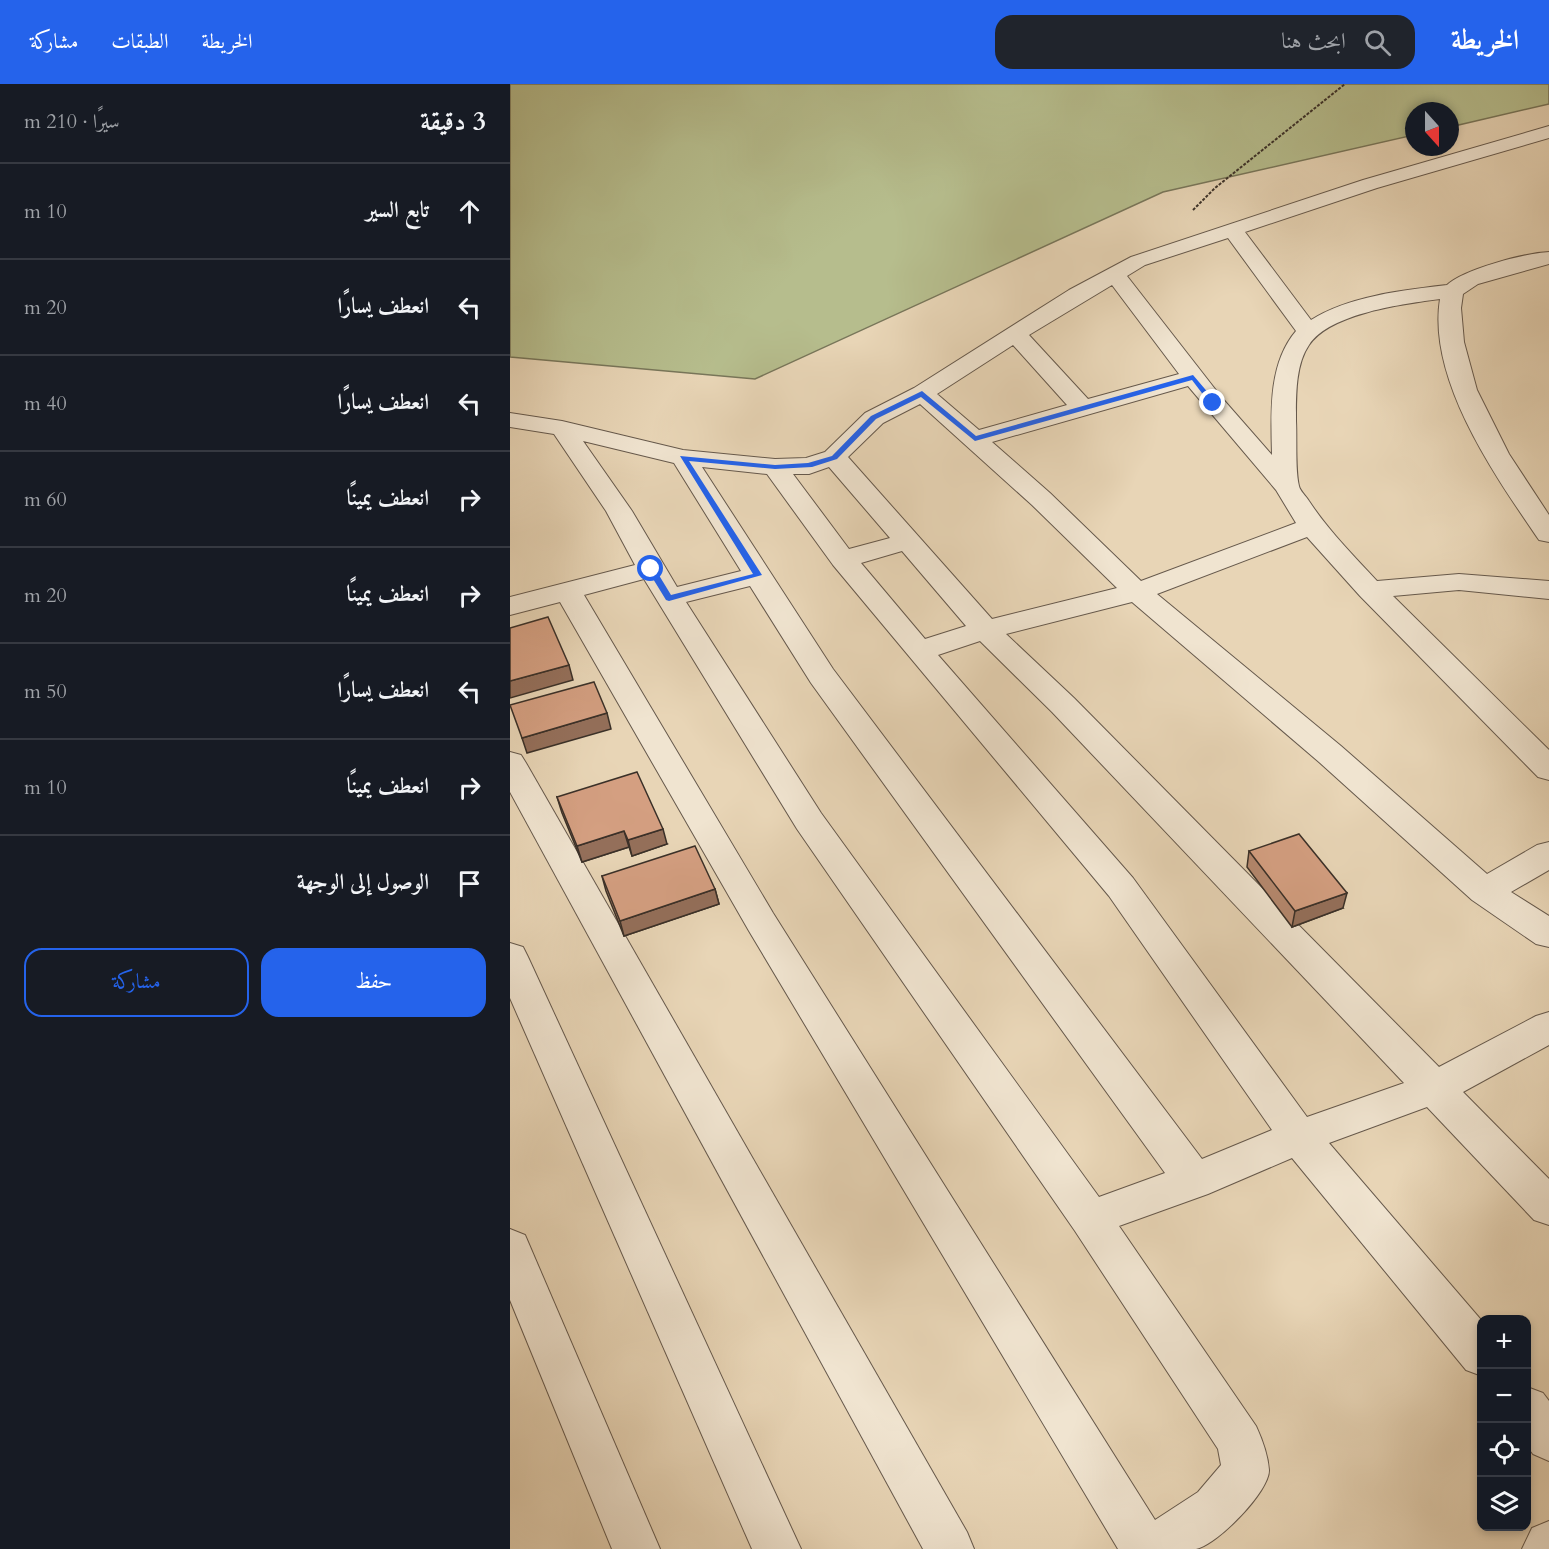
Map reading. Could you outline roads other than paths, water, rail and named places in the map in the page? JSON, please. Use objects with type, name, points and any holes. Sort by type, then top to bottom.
[{"type":"street","points":[[510,420],[562,428],[683,458],[775,467],[809,466],[834,458],[874,418],[922,393],[1114,273],[1138,261],[1370,184],[1549,132]]},
{"type":"street","points":[[1232,229],[1309,333]]},
{"type":"street","points":[[1548,259],[1495,270],[1462,283],[1454,291],[1450,304],[1449,333],[1466,395],[1480,429],[1549,534]]},
{"type":"street","points":[[1114,273],[1193,377],[1286,486],[1312,526],[1370,590],[1549,769]]},
{"type":"street","points":[[1286,486],[1284,400],[1294,354],[1302,338],[1336,317],[1368,306],[1425,294],[1454,291]]},
{"type":"street","points":[[1015,334],[1083,408]]},
{"type":"street","points":[[975,439],[1193,377]]},
{"type":"street","points":[[922,393],[975,439],[1137,592],[1330,753],[1484,891],[1549,934]]},
{"type":"street","points":[[562,428],[619,511],[660,584],[809,821],[1090,1218],[1240,1442],[1246,1472],[1215,1509],[1155,1549]]},
{"type":"street","points":[[683,458],[822,676],[1194,1181]]},
{"type":"street","points":[[834,458],[985,630],[1063,705],[1549,1207]]},
{"type":"street","points":[[775,467],[843,559],[1121,887],[1299,1137],[1477,1350]]},
{"type":"street","points":[[919,651],[985,630],[1137,592],[1312,526]]},
{"type":"street","points":[[843,559],[909,541]]},
{"type":"street","points":[[510,606],[567,590],[758,575]]},
{"type":"street","points":[[1370,590],[1459,582],[1549,590]]},
{"type":"street","points":[[567,590],[768,932],[1145,1549]]},
{"type":"street","points":[[510,763],[950,1549]]},
{"type":"street","points":[[1484,891],[1549,854]]},
{"type":"street","points":[[510,957],[777,1549]]},
{"type":"street","points":[[1090,1218],[1194,1181],[1299,1137],[1435,1088],[1549,1027]]},
{"type":"street","points":[[510,1248],[636,1549]]},
{"type":"street","points":[[1531,1414],[1549,1437]]},
{"type":"street","points":[[1546,1549],[1549,1545]]}]
